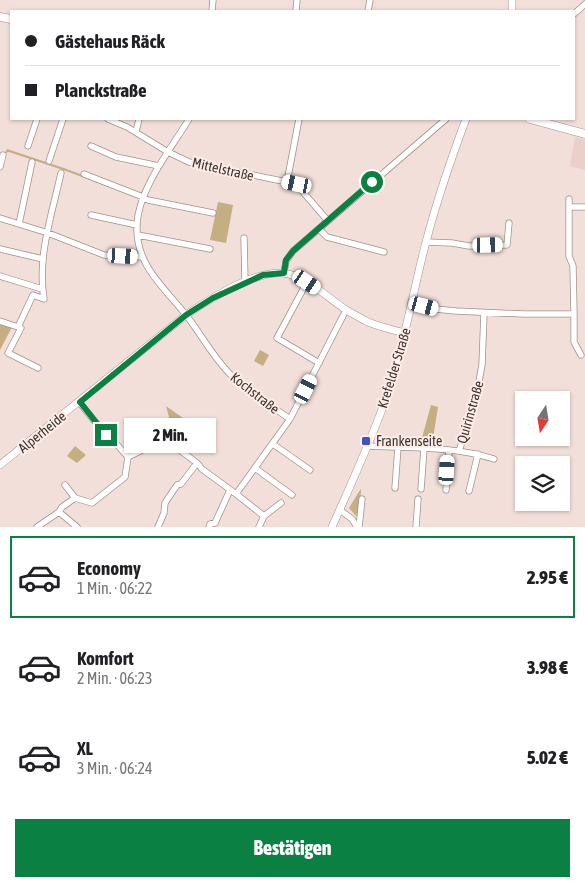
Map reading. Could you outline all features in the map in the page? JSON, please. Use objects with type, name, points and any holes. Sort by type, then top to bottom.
[{"type":"main road","points":[[534,120],[585,134]]},
{"type":"street","points":[[575,13],[585,4]]},
{"type":"street","points":[[28,146],[37,120]]},
{"type":"street","points":[[49,161],[63,120]]},
{"type":"street","name":"Mittelstraße","points":[[110,120],[136,132],[188,162],[297,184],[328,220]]},
{"type":"street","points":[[136,132],[139,120]]},
{"type":"street","points":[[0,218],[48,233],[104,255],[142,257],[137,225],[143,197],[159,166],[188,120]]},
{"type":"street","points":[[287,182],[299,120]]},
{"type":"street","points":[[405,333],[369,323],[346,310],[307,282],[284,273],[286,260],[293,251],[328,220],[445,120]]},
{"type":"street","name":"Krefelder Straße","points":[[332,527],[368,446],[389,389],[405,333],[435,209],[466,120]]},
{"type":"street","points":[[91,146],[116,157],[159,166]]},
{"type":"street","points":[[0,167],[3,155]]},
{"type":"street","points":[[18,224],[32,162]]},
{"type":"street","points":[[18,326],[33,295],[44,300],[42,289],[43,259],[62,173]]},
{"type":"street","points":[[84,174],[148,200],[213,213]]},
{"type":"street","points":[[569,199],[569,256],[573,266],[574,342],[581,354]]},
{"type":"street","points":[[569,206],[585,206]]},
{"type":"street","points":[[91,215],[137,225]]},
{"type":"street","points":[[426,242],[452,242],[468,246],[507,245],[509,223]]},
{"type":"street","points":[[319,229],[327,237],[384,252]]},
{"type":"street","points":[[138,235],[210,249]]},
{"type":"street","points":[[244,238],[245,282]]},
{"type":"street","points":[[0,249],[43,259]]},
{"type":"street","name":"Kochstraße","points":[[142,257],[148,270],[186,315],[230,374],[290,419]]},
{"type":"street","name":"Alperheide","points":[[0,465],[186,315],[227,290],[245,282],[263,275],[284,273]]},
{"type":"street","points":[[0,276],[42,289]]},
{"type":"street","points":[[307,282],[276,338],[320,363]]},
{"type":"street","points":[[412,303],[435,309],[484,313],[574,314]]},
{"type":"street","points":[[236,494],[290,419],[346,310]]},
{"type":"street","name":"Quirinstraße","points":[[458,451],[475,403],[482,365],[484,313]]},
{"type":"street","points":[[0,321],[21,328],[8,353],[38,368]]},
{"type":"street","points":[[80,402],[106,435],[128,457]]},
{"type":"street","points":[[128,457],[146,448],[155,428]]},
{"type":"street","points":[[273,444],[310,470]]},
{"type":"street","points":[[173,445],[264,516]]},
{"type":"street","points":[[368,446],[449,450],[478,454],[494,459]]},
{"type":"street","points":[[395,488],[398,447]]},
{"type":"street","points":[[421,489],[424,448]]},
{"type":"street","points":[[446,490],[449,450]]},
{"type":"street","points":[[469,491],[478,454]]},
{"type":"street","points":[[64,485],[75,498],[92,503],[125,477],[128,457]]},
{"type":"street","points":[[158,527],[164,512],[165,503],[177,485],[181,484],[197,463]]},
{"type":"street","points":[[255,468],[292,494]]},
{"type":"street","points":[[209,527],[210,524],[215,523],[230,490]]},
{"type":"street","points":[[37,527],[60,512],[62,507],[75,498]]},
{"type":"street","points":[[358,527],[362,499]]},
{"type":"street","points":[[416,527],[418,499]]},
{"type":"street","points":[[259,527],[264,516],[281,503]]},
{"type":"street","points":[[340,510],[352,519],[358,527]]},
{"type":"street","points":[[60,512],[77,527]]},
{"type":"shaded area","points":[[575,137],[585,140],[585,170],[570,166]]},
{"type":"shaded area","points":[[7,149],[136,195],[135,197],[66,171],[9,152],[5,153]]},
{"type":"shaded area","points":[[218,202],[233,205],[226,243],[210,240]]},
{"type":"shaded area","points":[[0,323],[12,327],[0,350]]},
{"type":"shaded area","points":[[260,350],[269,355],[263,366],[254,361]]},
{"type":"shaded area","points":[[431,405],[438,407],[432,445],[420,445]]},
{"type":"shaded area","points":[[166,406],[183,418],[171,435],[168,433],[174,424],[170,421]]},
{"type":"shaded area","points":[[75,446],[86,455],[77,463],[67,456]]},
{"type":"shaded area","points":[[361,489],[360,513],[356,516],[349,508]]},
{"type":"place","name":"Frankenseite","points":[[366,441]]},
{"type":"route","points":[[106,435],[80,402],[186,315],[213,298],[245,282],[263,275],[284,273],[286,260],[293,251],[372,182]]}]
